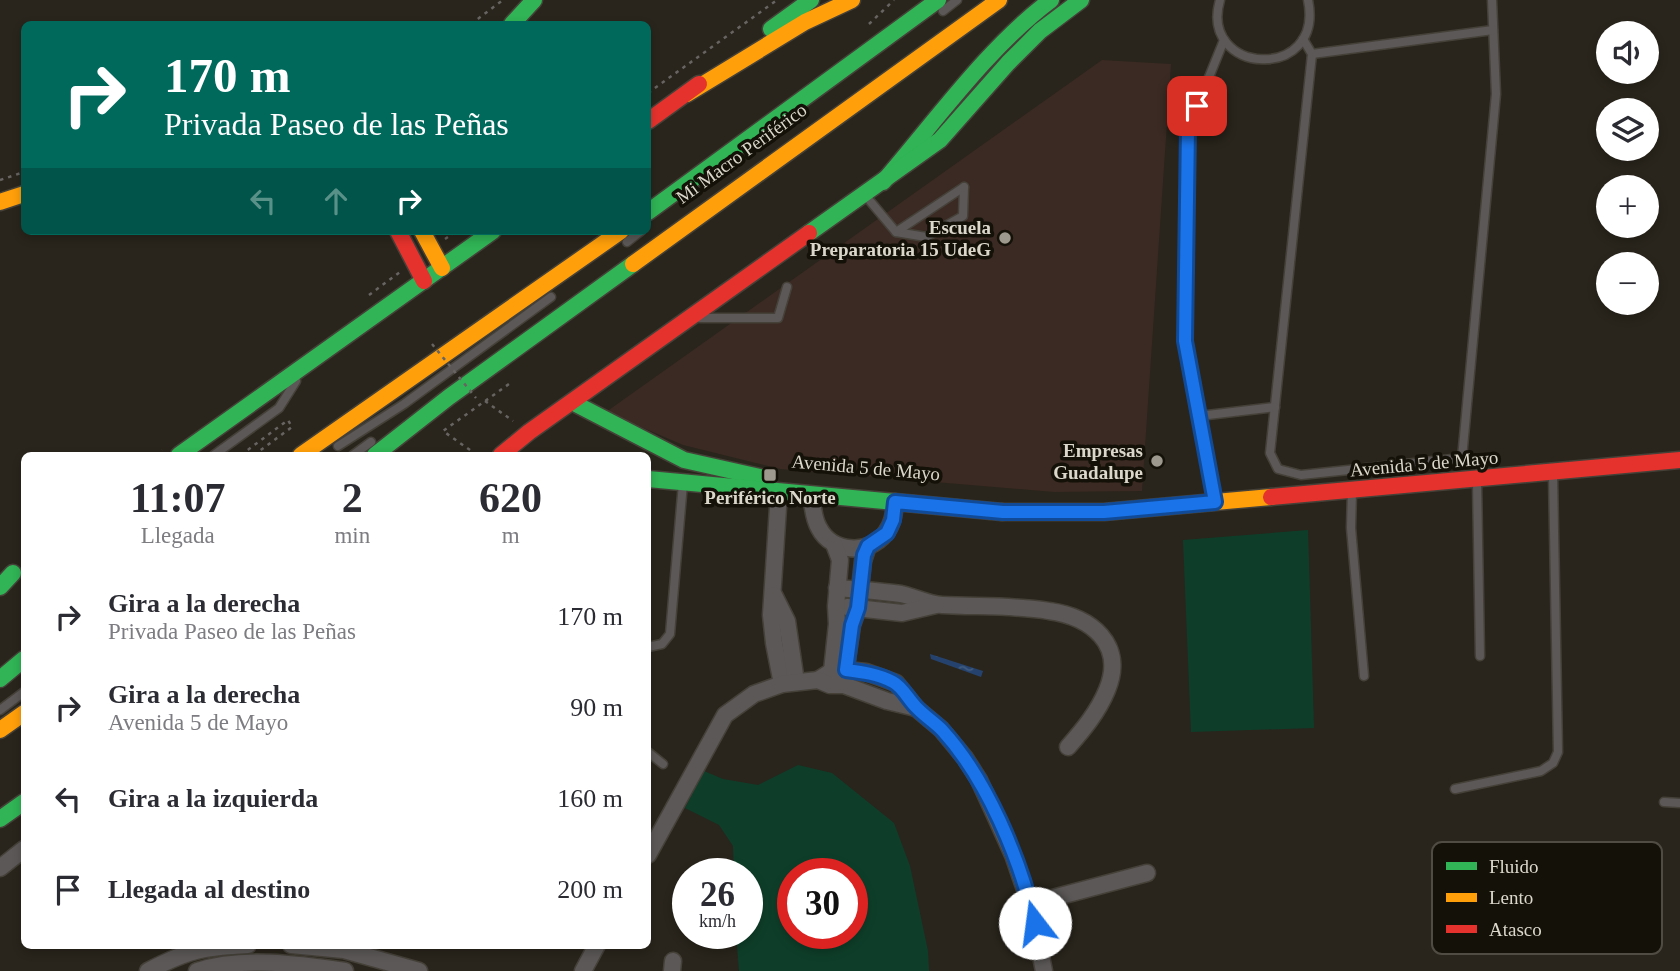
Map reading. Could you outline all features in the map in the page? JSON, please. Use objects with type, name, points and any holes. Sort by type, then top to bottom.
[{"type":"main road","points":[[515,21],[534,0]]},
{"type":"main road","points":[[651,119],[811,0]]},
{"type":"main road","points":[[687,94],[805,22],[852,0]]},
{"type":"main road","points":[[379,452],[460,389],[999,0]]},
{"type":"main road","points":[[883,182],[988,59],[1027,18],[1051,0]]},
{"type":"main road","points":[[506,452],[529,432],[940,140],[1040,31],[1081,0]]},
{"type":"main road","points":[[651,210],[937,8]]},
{"type":"main road","points":[[0,202],[21,195]]},
{"type":"main road","points":[[0,216],[21,209]]},
{"type":"main road","points":[[400,235],[424,281]]},
{"type":"main road","points":[[424,235],[442,268]]},
{"type":"main road","points":[[183,452],[487,235]]},
{"type":"main road","points":[[305,452],[620,239]]},
{"type":"main road","name":"Avenida 5 de Mayo","points":[[572,402],[684,460],[772,480],[996,500],[1051,503],[1154,502],[1171,506]]},
{"type":"main road","name":"Avenida 5 de Mayo","points":[[651,479],[1003,512],[1138,511],[1680,460]]},
{"type":"main road","points":[[0,587],[12,573]]},
{"type":"main road","points":[[0,678],[21,661]]},
{"type":"main road","points":[[0,730],[20,716]]},
{"type":"main road","points":[[0,739],[20,716]]},
{"type":"main road","points":[[0,819],[21,804]]},
{"type":"street","points":[[779,492],[771,615],[774,643],[789,683]]},
{"type":"street","points":[[811,495],[818,528],[834,544],[840,560],[834,678]]},
{"type":"street","points":[[834,544],[845,548],[868,546],[887,533],[893,520],[895,502]]},
{"type":"street","points":[[834,678],[858,608],[864,555],[868,546]]},
{"type":"street","points":[[837,588],[903,594],[938,605]]},
{"type":"street","points":[[836,606],[902,612],[938,605],[1050,611],[1087,622],[1102,635],[1110,650],[1110,681],[1088,724],[1068,747]]},
{"type":"street","points":[[651,850],[725,715],[754,694],[789,683],[866,672],[896,683],[916,708],[941,729],[979,780],[1013,855],[1030,904],[1044,971]]},
{"type":"street","points":[[0,868],[21,851]]},
{"type":"street","points":[[1030,904],[1147,873]]},
{"type":"street","points":[[199,949],[201,970],[245,963],[345,971]]},
{"type":"street","points":[[333,949],[419,971]]},
{"type":"street","points":[[583,971],[595,949]]},
{"type":"street","points":[[148,971],[177,950],[184,971]]},
{"type":"lane","points":[[937,8],[957,0]]},
{"type":"lane","points":[[1220,0],[1217,9],[1218,25],[1224,40],[1242,55],[1264,61],[1293,51],[1303,39],[1309,27],[1309,0]]},
{"type":"lane","points":[[1303,39],[1312,54],[1270,453],[1278,470],[1301,475],[1462,458],[1496,94],[1492,0]]},
{"type":"lane","points":[[1312,54],[1493,30]]},
{"type":"lane","points":[[1215,502],[1185,341],[1188,129],[1224,40]]},
{"type":"lane","points":[[865,194],[896,232],[926,237],[963,216],[964,187],[896,232]]},
{"type":"lane","points":[[693,317],[778,318],[787,288]]},
{"type":"lane","points":[[335,448],[404,404],[562,289]]},
{"type":"lane","points":[[435,396],[514,338]]},
{"type":"lane","points":[[218,452],[279,408],[307,364]]},
{"type":"lane","points":[[1199,416],[1275,407]]},
{"type":"lane","points":[[358,452],[383,433]]},
{"type":"lane","points":[[1455,789],[1541,771],[1553,763],[1558,752],[1553,472]]},
{"type":"lane","points":[[1477,479],[1480,656]]},
{"type":"lane","points":[[651,646],[662,644],[670,634],[683,483]]},
{"type":"lane","points":[[1352,491],[1351,528],[1364,676]]},
{"type":"lane","points":[[0,710],[21,694]]},
{"type":"lane","points":[[651,754],[663,764]]},
{"type":"lane","points":[[1664,802],[1680,803]]},
{"type":"path","points":[[475,21],[503,0]]},
{"type":"path","points":[[651,91],[778,0]]},
{"type":"path","points":[[0,180],[21,173]]},
{"type":"path","points":[[432,344],[477,398]]},
{"type":"path","points":[[473,452],[443,431],[485,401],[529,432]]},
{"type":"path","points":[[244,452],[288,420],[292,427],[258,452]]},
{"type":"shaded area","name":"Escuela Preparatoria 15 UdeG","points":[[1102,60],[1171,64],[1142,491],[1054,492],[780,469],[683,445],[606,412]]},
{"type":"green space","points":[[1308,530],[1314,728],[1191,732],[1183,540]]},
{"type":"green space","points":[[798,765],[832,773],[894,823],[910,866],[928,951],[929,971],[739,971],[737,949],[763,949],[763,858],[733,858],[733,846],[719,825],[685,808],[704,771],[723,779],[758,785]]},
{"type":"water","points":[[930,654],[983,671],[981,677],[931,659]]},
{"type":"traffic: fast","points":[[515,21],[534,0]]},
{"type":"traffic: fast","points":[[771,29],[811,0]]},
{"type":"traffic: fast","points":[[651,210],[938,0]]},
{"type":"traffic: fast","points":[[883,182],[984,62],[1051,0]]},
{"type":"traffic: fast","points":[[809,233],[940,140],[1040,31],[1081,0]]},
{"type":"traffic: fast","points":[[183,452],[487,235]]},
{"type":"traffic: fast","points":[[379,452],[449,397],[633,264]]},
{"type":"traffic: fast","points":[[572,402],[684,460],[764,478]]},
{"type":"traffic: fast","points":[[651,479],[1002,512]]},
{"type":"traffic: fast","points":[[0,587],[13,573]]},
{"type":"traffic: fast","points":[[0,679],[21,662]]},
{"type":"traffic: fast","points":[[0,819],[21,804]]},
{"type":"traffic: slow","points":[[687,94],[805,22],[852,0]]},
{"type":"traffic: slow","points":[[633,264],[999,0]]},
{"type":"traffic: slow","points":[[0,202],[21,195]]},
{"type":"traffic: slow","points":[[424,235],[442,268]]},
{"type":"traffic: slow","points":[[305,452],[615,235]]},
{"type":"traffic: slow","points":[[1002,512],[1104,512],[1271,497]]},
{"type":"traffic: slow","points":[[0,730],[21,715]]},
{"type":"traffic: jam","points":[[651,119],[699,84]]},
{"type":"traffic: jam","points":[[505,452],[809,233]]},
{"type":"traffic: jam","points":[[400,235],[424,281]]},
{"type":"traffic: jam","points":[[1271,497],[1680,460]]},
{"type":"place","name":"Escuela Preparatoria 15 UdeG","points":[[1005,238]]},
{"type":"place","name":"Empresas Guadalupe","points":[[1157,461]]},
{"type":"place","name":"Periférico Norte","points":[[770,475]]},
{"type":"route","points":[[1035,923],[1013,855],[979,780],[965,758],[941,729],[916,708],[896,683],[866,672],[846,670],[852,625],[858,608],[864,555],[868,546],[887,533],[893,520],[895,502],[1003,512],[1138,511],[1215,502],[1185,341],[1188,129],[1197,106]]}]
